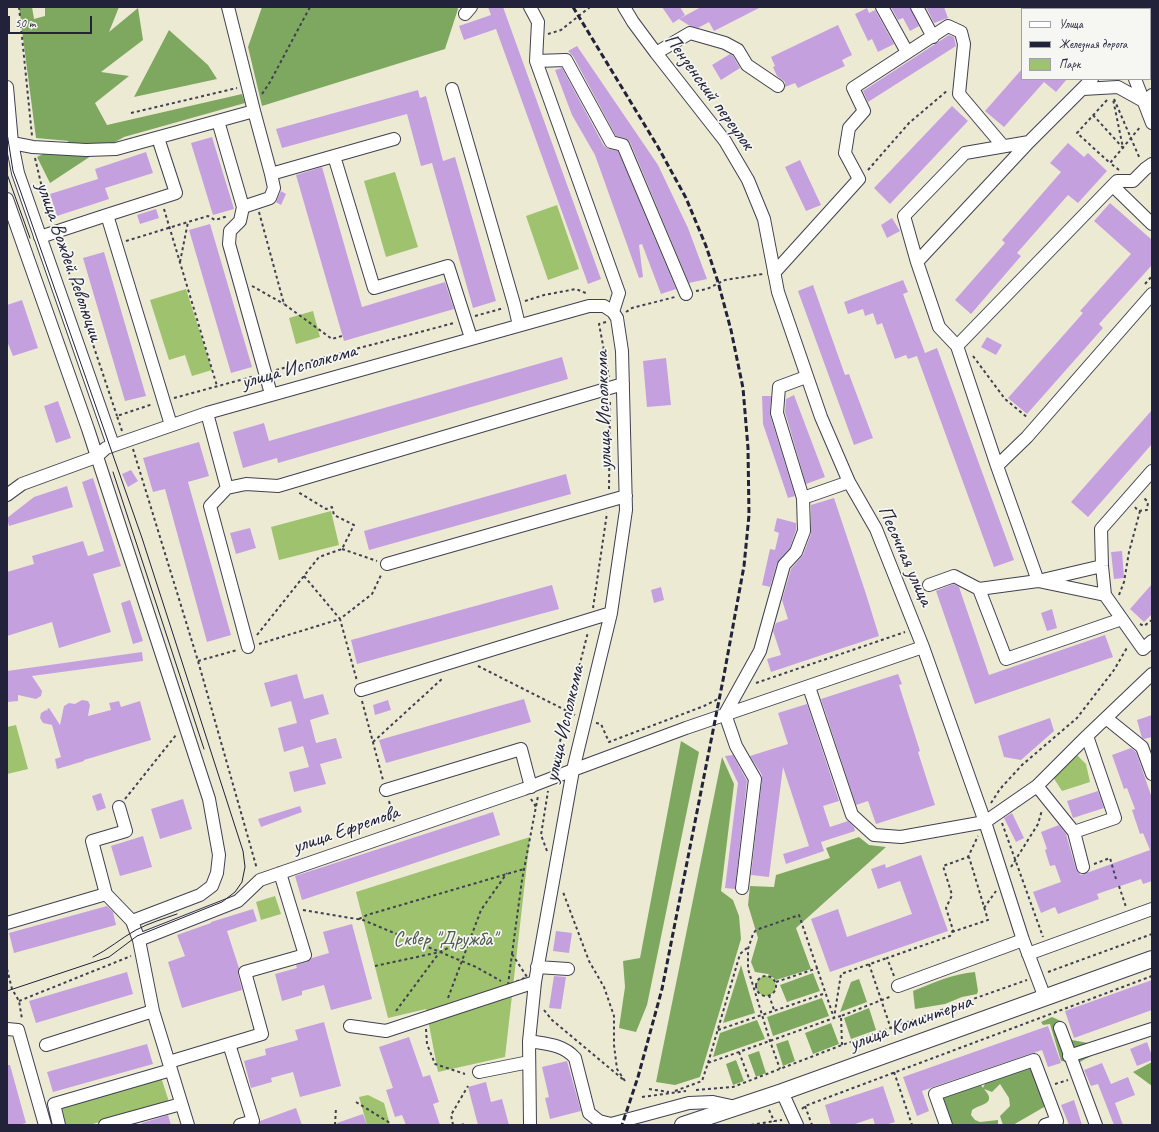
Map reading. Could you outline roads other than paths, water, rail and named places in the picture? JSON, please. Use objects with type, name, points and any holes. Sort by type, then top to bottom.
[{"type":"main road","name":"улица Коминтерна","points":[[683,1125],[782,1092],[1152,959]]},
{"type":"street","points":[[228,7],[274,188],[270,198],[242,210]]},
{"type":"street","points":[[530,7],[538,22],[536,61],[619,293],[616,310]]},
{"type":"street","name":"Пензенский переулок","points":[[624,7],[656,53],[725,141],[748,180],[764,219],[778,292],[806,377]]},
{"type":"street","points":[[882,7],[907,52]]},
{"type":"street","points":[[917,7],[932,37]]},
{"type":"street","points":[[774,273],[859,179],[845,153],[849,128],[864,111],[853,88],[948,26],[961,32],[964,44],[959,94],[1003,146]]},
{"type":"street","points":[[656,53],[690,34],[726,42],[738,50],[747,65],[778,86]]},
{"type":"street","points":[[536,61],[566,60],[611,142],[623,145],[686,294]]},
{"type":"street","points":[[917,262],[1029,142],[1091,80]]},
{"type":"street","points":[[1136,80],[1148,98],[1151,120]]},
{"type":"street","name":"улица Вождей Революции","points":[[7,87],[12,143],[18,173],[114,445]]},
{"type":"street","points":[[452,89],[519,325]]},
{"type":"street","points":[[1082,89],[1115,91],[1148,98]]},
{"type":"street","points":[[12,143],[33,147],[86,150],[116,149],[218,121],[254,109]]},
{"type":"street","points":[[218,121],[242,210],[240,221],[230,231],[230,244],[271,394]]},
{"type":"street","points":[[40,237],[176,193],[158,138]]},
{"type":"street","points":[[271,174],[394,139]]},
{"type":"street","points":[[1029,142],[965,152],[904,216],[917,262],[939,327],[960,343],[997,466],[1038,581]]},
{"type":"street","points":[[334,156],[374,288],[448,266],[471,338]]},
{"type":"street","points":[[960,343],[1117,181],[1133,181],[1148,166]]},
{"type":"street","points":[[1113,186],[1152,224]]},
{"type":"street","name":"улица Вождей Революции","points":[[7,199],[96,456],[185,724],[209,799],[219,855],[217,873],[212,886],[200,895],[132,921]]},
{"type":"street","points":[[107,215],[171,425]]},
{"type":"street","points":[[997,466],[1027,436],[1147,291]]},
{"type":"street","name":"улица Исполкома","points":[[7,495],[22,484],[96,456],[106,448],[207,413],[589,306],[604,306],[616,310],[622,351],[626,510],[611,613],[573,770],[534,982],[529,1041],[530,1125]]},
{"type":"street","points":[[742,888],[755,779],[736,746],[725,714],[760,651],[784,565],[796,552],[804,531],[803,498],[777,413],[779,387],[806,377]]},
{"type":"street","name":"Песочная улица","points":[[806,377],[821,417],[849,482],[876,529],[916,628],[985,822],[1023,940],[1045,998]]},
{"type":"street","points":[[248,647],[210,506],[227,488],[246,484],[278,486],[623,384]]},
{"type":"street","points":[[207,413],[227,488]]},
{"type":"street","points":[[1152,471],[1101,529],[1102,566],[1105,595],[1143,649],[1152,641]]},
{"type":"street","points":[[803,498],[849,482]]},
{"type":"street","points":[[386,564],[626,496]]},
{"type":"street","points":[[929,585],[954,576],[979,589],[1038,581],[1102,566]]},
{"type":"street","points":[[1038,581],[1105,595]]},
{"type":"street","points":[[979,589],[1006,659],[1122,619]]},
{"type":"street","points":[[360,691],[611,613]]},
{"type":"street","name":"улица Ефремова","points":[[138,940],[238,901],[260,880],[540,783],[725,714],[809,687],[923,647]]},
{"type":"street","points":[[809,687],[852,815],[874,835],[901,837],[985,822],[1037,786],[1152,674]]},
{"type":"street","points":[[1106,718],[1142,747],[1152,774]]},
{"type":"street","points":[[1074,832],[1115,818],[1087,736]]},
{"type":"street","points":[[386,790],[521,749],[540,783]]},
{"type":"street","points":[[1037,786],[1074,832],[1083,867]]},
{"type":"street","points":[[119,807],[126,831],[92,841],[106,894],[132,921],[141,952],[153,1011],[188,1125]]},
{"type":"street","points":[[59,1125],[54,1104],[262,1034],[245,972],[305,955],[280,873]]},
{"type":"street","points":[[7,923],[106,894]]},
{"type":"street","points":[[1028,954],[1152,909]]},
{"type":"street","points":[[898,986],[1023,940]]},
{"type":"street","points":[[537,967],[568,969]]},
{"type":"street","points":[[350,1026],[386,1031],[511,987],[534,982]]},
{"type":"street","points":[[46,1045],[153,1011]]},
{"type":"street","points":[[1060,1028],[1069,1056],[1096,1125]]},
{"type":"street","points":[[7,1029],[18,1030],[45,1125]]},
{"type":"street","points":[[1069,1056],[1152,1029]]},
{"type":"street","points":[[529,1041],[560,1047],[569,1052],[575,1058],[589,1113],[599,1121],[611,1124],[689,1103],[713,1102],[737,1107]]},
{"type":"street","points":[[229,1044],[253,1121],[240,1125]]},
{"type":"street","points":[[946,1125],[935,1094],[1034,1060],[1057,1121],[1045,1125]]},
{"type":"street","points":[[479,1072],[529,1062]]},
{"type":"street","points":[[782,1092],[796,1122]]},
{"type":"street","points":[[105,1125],[181,1104]]},
{"type":"tram line","points":[[7,133],[13,171],[142,538],[243,851],[245,867],[242,882],[235,892],[222,902],[137,936],[109,957],[7,991]]},
{"type":"tram line","points":[[7,174],[30,238]]},
{"type":"tram line","points":[[113,472],[204,749]]},
{"type":"tram line","points":[[93,957],[136,930],[177,914]]},
{"type":"railway","points":[[573,7],[658,147],[686,198],[706,246],[718,282],[731,330],[743,388],[748,448],[749,515],[744,566],[724,675],[662,989],[638,1077],[622,1125]]},
{"type":"park label","name":"Сквер \"Дружба\"","points":[[445,940]]}]
